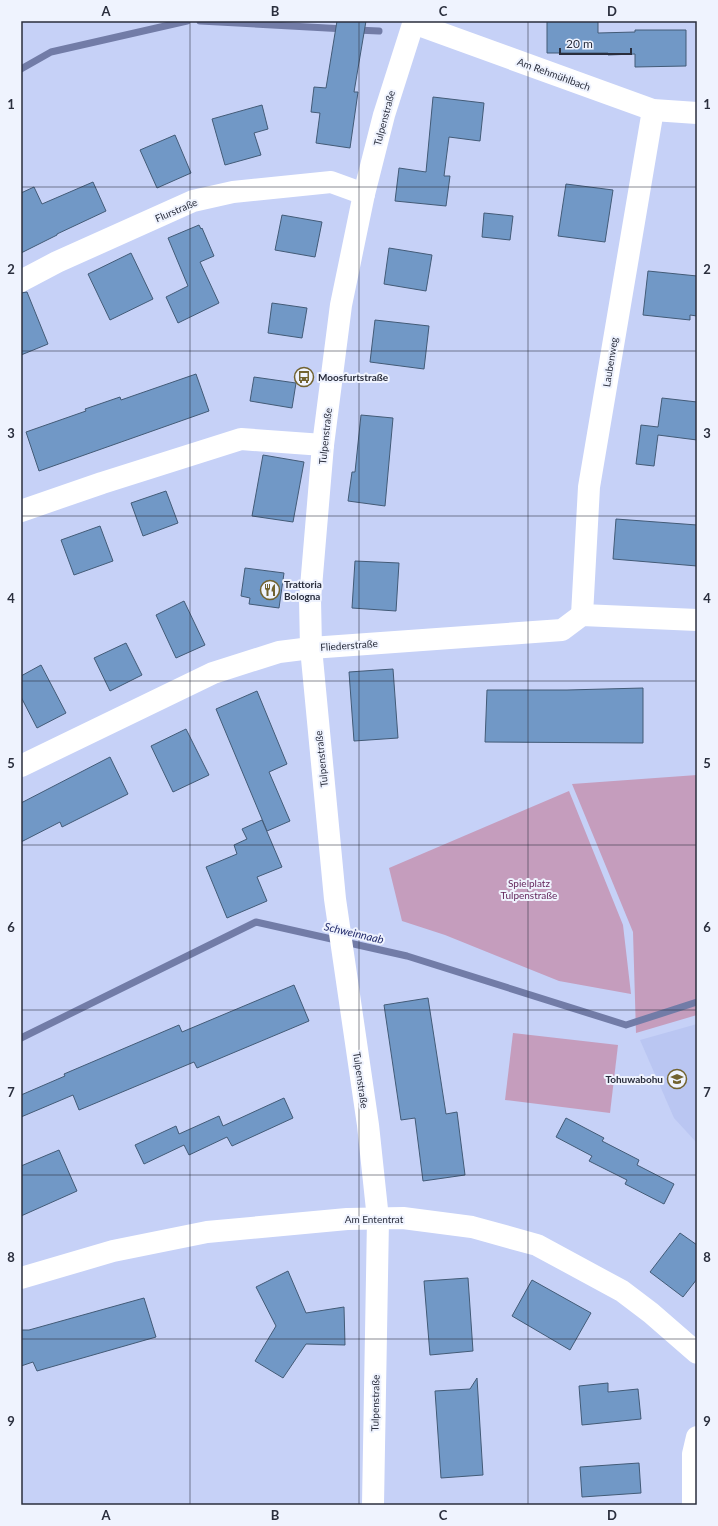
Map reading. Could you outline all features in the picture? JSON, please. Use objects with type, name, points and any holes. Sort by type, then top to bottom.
[{"type":"street","name":"Am Rehmühlbach","points":[[413,22],[653,110],[697,113]]},
{"type":"street","name":"Tulpenstraße","points":[[373,1505],[378,1219],[368,1125],[335,899],[311,648],[310,599],[323,445],[341,305],[364,194],[384,115],[413,22]]},
{"type":"street","name":"Laubenweg","points":[[582,615],[589,487],[653,110]]},
{"type":"street","name":"Flurstraße","points":[[21,281],[57,262],[193,201],[233,192],[331,182],[364,194]]},
{"type":"street","points":[[21,511],[102,483],[241,439],[323,445]]},
{"type":"street","points":[[582,615],[697,620]]},
{"type":"street","name":"Fliederstraße","points":[[21,766],[213,673],[279,652],[311,648],[562,630],[582,615]]},
{"type":"street","name":"Am Ententrat","points":[[21,1278],[113,1251],[207,1232],[347,1218],[402,1218],[472,1227],[537,1245],[622,1291],[652,1313],[697,1352]]},
{"type":"street","points":[[692,1505],[693,1454],[697,1437]]},
{"type":"shaded area","name":"Tohuwabohu","points":[[697,1024],[697,1143],[674,1118],[640,1040]]},
{"type":"green space","points":[[697,775],[697,1015],[636,1033],[633,932],[572,784]]},
{"type":"green space","name":"Spielplatz Tulpenstraße","points":[[569,791],[623,925],[631,994],[559,981],[445,935],[402,921],[389,868]]},
{"type":"green space","points":[[513,1033],[618,1045],[610,1113],[505,1100]]},
{"type":"building","points":[[337,21],[366,21],[354,92],[358,92],[350,148],[316,143],[320,113],[311,112],[314,87],[326,88]]},
{"type":"building","points":[[547,21],[598,21],[598,33],[635,32],[635,30],[686,30],[686,66],[635,67],[635,54],[608,55],[608,53],[547,53]]},
{"type":"building","points":[[433,97],[484,103],[480,141],[449,137],[444,176],[450,176],[446,206],[395,201],[399,168],[426,172]]},
{"type":"building","points":[[262,105],[268,129],[254,133],[261,155],[225,165],[212,119]]},
{"type":"building","points":[[175,135],[191,173],[157,188],[140,150]]},
{"type":"building","points":[[93,182],[106,211],[21,253],[21,193],[34,187],[42,204]]},
{"type":"building","points":[[566,184],[613,190],[605,242],[558,236]]},
{"type":"building","points":[[484,213],[513,216],[510,240],[482,237]]},
{"type":"building","points":[[282,215],[322,222],[315,257],[275,250]]},
{"type":"building","points":[[199,225],[201,229],[202,228],[214,256],[200,262],[219,303],[178,323],[166,297],[188,286],[168,238]]},
{"type":"building","points":[[389,248],[432,255],[426,291],[384,284]]},
{"type":"building","points":[[131,253],[153,299],[110,320],[88,274]]},
{"type":"building","points":[[648,271],[697,276],[697,316],[690,315],[690,320],[643,315]]},
{"type":"building","points":[[27,292],[48,344],[21,355],[21,293]]},
{"type":"building","points":[[272,303],[307,308],[302,338],[268,333]]},
{"type":"building","points":[[375,320],[429,326],[424,369],[370,362]]},
{"type":"building","points":[[196,374],[209,411],[39,471],[26,432],[86,411],[85,409],[120,397],[121,400]]},
{"type":"building","points":[[254,377],[296,383],[292,408],[250,401]]},
{"type":"building","points":[[662,398],[697,402],[697,440],[658,435],[654,466],[636,464],[641,425],[658,427]]},
{"type":"building","points":[[361,415],[393,418],[385,506],[348,501],[352,472],[355,472]]},
{"type":"building","points":[[263,455],[304,462],[293,522],[252,516]]},
{"type":"building","points":[[166,491],[178,523],[143,536],[131,503]]},
{"type":"building","points":[[616,519],[697,525],[697,566],[613,559]]},
{"type":"building","points":[[100,526],[113,561],[74,575],[61,540]]},
{"type":"building","points":[[355,561],[399,563],[396,611],[352,608]]},
{"type":"building","points":[[245,568],[284,573],[279,608],[249,604],[250,598],[241,596]]},
{"type":"building","points":[[184,601],[205,645],[176,658],[156,615]]},
{"type":"building","points":[[126,643],[142,675],[110,691],[94,658]]},
{"type":"building","points":[[41,665],[66,713],[37,728],[21,697],[21,676]]},
{"type":"building","points":[[393,669],[398,738],[354,741],[349,672]]},
{"type":"building","points":[[643,688],[643,743],[485,742],[487,690]]},
{"type":"building","points":[[257,691],[287,764],[269,772],[290,821],[267,831],[216,709]]},
{"type":"building","points":[[186,729],[209,775],[173,792],[151,746]]},
{"type":"building","points":[[110,757],[128,794],[62,827],[60,822],[21,842],[21,803]]},
{"type":"building","points":[[262,820],[282,867],[257,877],[267,901],[227,918],[206,867],[237,854],[234,845],[247,839],[242,829]]},
{"type":"building","points":[[294,985],[309,1021],[197,1068],[194,1062],[79,1110],[73,1095],[21,1117],[21,1095],[65,1076],[64,1074],[179,1025],[182,1032]]},
{"type":"building","points":[[428,998],[446,1114],[457,1112],[465,1175],[423,1181],[415,1118],[401,1120],[384,1005]]},
{"type":"building","points":[[284,1098],[293,1118],[232,1146],[227,1137],[189,1155],[184,1145],[144,1164],[135,1145],[176,1126],[179,1134],[219,1116],[223,1126]]},
{"type":"building","points":[[566,1118],[604,1138],[602,1141],[639,1160],[637,1165],[674,1184],[664,1204],[625,1184],[627,1180],[589,1161],[592,1156],[556,1137]]},
{"type":"building","points":[[59,1150],[77,1191],[21,1216],[21,1166]]},
{"type":"building","points":[[680,1233],[697,1245],[697,1279],[683,1297],[650,1272]]},
{"type":"building","points":[[288,1271],[306,1313],[344,1307],[345,1345],[306,1344],[283,1378],[255,1361],[276,1326],[256,1287]]},
{"type":"building","points":[[468,1278],[473,1351],[430,1355],[424,1281]]},
{"type":"building","points":[[532,1280],[591,1313],[570,1350],[512,1316]]},
{"type":"building","points":[[144,1298],[156,1337],[37,1371],[33,1362],[21,1366],[21,1330],[29,1330]]},
{"type":"building","points":[[477,1378],[483,1475],[441,1478],[435,1391],[470,1389]]},
{"type":"building","points":[[608,1383],[608,1392],[638,1389],[641,1419],[582,1425],[579,1386]]},
{"type":"building","points":[[639,1463],[641,1493],[582,1497],[580,1467]]},
{"type":"waterway","points":[[21,69],[51,52],[187,21]]},
{"type":"waterway","points":[[200,21],[345,29]]},
{"type":"waterway","points":[[356,30],[379,31]]},
{"type":"waterway","name":"Schweinnaab","points":[[21,1038],[256,922],[407,956],[626,1025],[697,1002]]},
{"type":"place","name":"Moosfurtstraße","points":[[304,377]]},
{"type":"place","name":"Trattoria Bologna","points":[[270,590]]},
{"type":"place","name":"Tohuwabohu","points":[[677,1079]]}]
